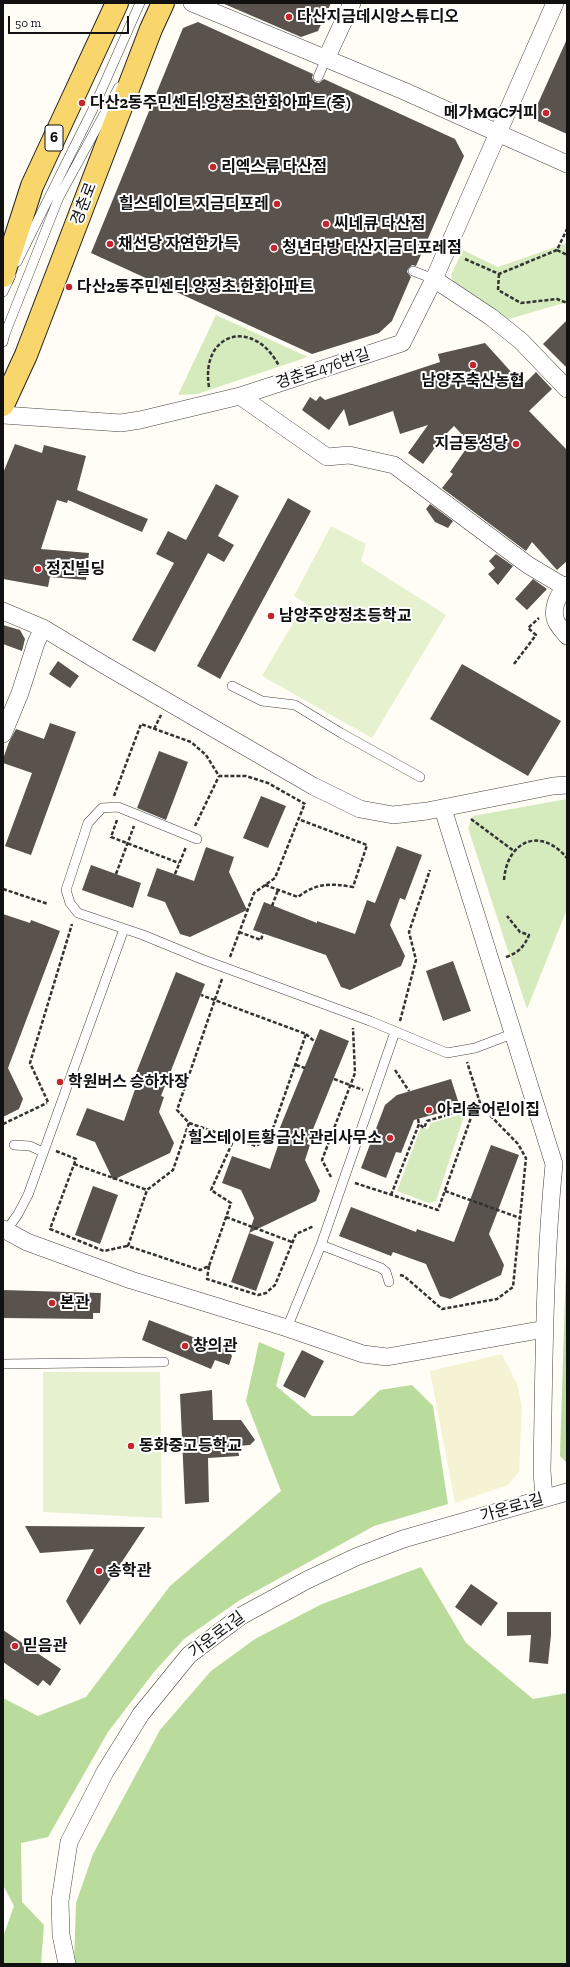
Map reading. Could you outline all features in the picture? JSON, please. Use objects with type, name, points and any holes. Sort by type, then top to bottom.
[{"type":"main road","name":"6","points":[[3,276],[32,186],[117,3]]},
{"type":"main road","name":"경춘로","points":[[3,405],[26,355],[151,29],[163,3]]},
{"type":"street","points":[[192,3],[404,91],[567,164]]},
{"type":"street","points":[[326,59],[352,3]]},
{"type":"street","name":"경춘로476번길","points":[[3,415],[121,423],[140,420],[240,396],[402,343],[434,279],[555,3]]},
{"type":"street","points":[[434,279],[491,317],[521,341],[567,389]]},
{"type":"street","points":[[240,396],[327,457],[349,455],[394,465],[528,565],[566,586],[556,603],[554,614],[557,624],[567,636]]},
{"type":"street","points":[[3,611],[43,628],[313,786],[360,809],[393,815],[443,809],[553,786],[567,785]]},
{"type":"street","points":[[3,734],[20,693],[36,642],[43,628]]},
{"type":"street","points":[[443,809],[512,1034],[554,1164],[549,1222],[545,1329],[542,1471],[544,1498]]},
{"type":"street","points":[[5,1230],[27,1242],[131,1280],[287,1328],[363,1354],[387,1356],[545,1329]]},
{"type":"street","name":"가운로1길","points":[[67,1964],[61,1936],[60,1901],[69,1842],[105,1772],[141,1714],[189,1655],[241,1616],[307,1580],[356,1557],[403,1539],[567,1492]]},
{"type":"lane","points":[[3,292],[94,107],[140,3]]},
{"type":"lane","points":[[3,342],[4,334],[59,197],[151,29]]},
{"type":"lane","points":[[318,77],[326,59]]},
{"type":"lane","points":[[413,272],[434,279]]},
{"type":"lane","points":[[232,686],[262,701],[295,705],[341,733],[420,777]]},
{"type":"lane","points":[[197,838],[118,807],[102,808],[88,823],[66,890],[70,903],[78,912],[370,1021],[447,1053],[495,1041],[512,1034]]},
{"type":"lane","points":[[5,1230],[18,1214],[28,1195],[124,929]]},
{"type":"lane","points":[[287,1328],[321,1245],[395,1032]]},
{"type":"lane","points":[[14,1145],[30,1146],[43,1152]]},
{"type":"lane","points":[[321,1245],[381,1268],[386,1272],[389,1282]]},
{"type":"lane","points":[[3,1364],[164,1362]]},
{"type":"path","points":[[465,259],[499,274],[557,250],[567,229]]},
{"type":"path","points":[[557,250],[567,255]]},
{"type":"path","points":[[499,274],[498,290],[521,303],[557,299],[567,303]]},
{"type":"path","points":[[209,390],[209,364],[220,343],[229,338],[241,336],[253,338],[268,350],[279,366]]},
{"type":"path","points":[[514,664],[536,635],[528,628],[542,615]]},
{"type":"path","points":[[154,729],[162,713]]},
{"type":"path","points":[[109,808],[141,724],[191,742],[206,755],[219,776],[246,776],[268,783],[305,804]]},
{"type":"path","points":[[231,954],[254,893],[275,878],[307,799]]},
{"type":"path","points":[[116,874],[139,815]]},
{"type":"path","points":[[469,818],[514,851]]},
{"type":"path","points":[[117,819],[111,837],[179,863]]},
{"type":"path","points":[[265,885],[298,898],[309,889],[331,884],[352,887],[367,845],[298,819]]},
{"type":"path","points":[[504,880],[505,867],[514,851],[522,844],[533,840],[545,842],[555,846],[567,858]]},
{"type":"path","points":[[395,1032],[401,1018],[416,960],[409,932],[430,870]]},
{"type":"path","points":[[3,889],[48,904]]},
{"type":"path","points":[[272,906],[278,890]]},
{"type":"path","points":[[506,916],[520,932],[529,935],[524,946],[515,954],[506,957]]},
{"type":"path","points":[[60,1107],[48,1102],[30,1063],[72,924]]},
{"type":"path","points":[[239,932],[261,940],[263,933]]},
{"type":"path","points":[[223,978],[177,1110],[189,1123],[256,1146],[270,1137],[306,1034]]},
{"type":"path","points":[[201,995],[306,1034],[315,1042]]},
{"type":"path","points":[[333,1181],[322,1160],[352,1085],[355,1073],[353,1028]]},
{"type":"path","points":[[381,1268],[404,1276],[442,1309],[497,1299],[513,1287],[526,1158],[518,1144],[481,1106],[463,1050]]},
{"type":"path","points":[[296,1065],[304,1068]]},
{"type":"path","points":[[394,1068],[409,1091]]},
{"type":"path","points":[[334,1079],[365,1091]]},
{"type":"path","points":[[3,1124],[48,1102]]},
{"type":"path","points":[[343,1180],[438,1210],[472,1112],[481,1106]]},
{"type":"path","points":[[427,1121],[464,1110],[472,1112]]},
{"type":"path","points":[[419,1124],[424,1128],[427,1121],[426,1117]]},
{"type":"path","points":[[391,1195],[419,1124],[418,1119]]},
{"type":"path","points":[[128,1246],[147,1190],[173,1170],[189,1123]]},
{"type":"path","points":[[234,1139],[210,1190],[231,1203],[209,1266],[207,1278],[258,1295],[266,1293],[275,1285],[296,1234],[317,1225]]},
{"type":"path","points":[[56,1151],[76,1159],[50,1229],[104,1251],[128,1246],[200,1270],[209,1266]]},
{"type":"path","points":[[74,1164],[147,1190]]},
{"type":"path","points":[[445,1191],[520,1218]]},
{"type":"path","points":[[226,1217],[292,1242]]},
{"type":"shaded area","points":[[502,1354],[517,1384],[522,1407],[519,1472],[508,1485],[455,1503],[430,1371]]},
{"type":"green space","points":[[567,243],[567,302],[506,320],[455,288],[451,275],[463,250],[498,267]]},
{"type":"green space","points":[[216,315],[308,357],[197,394],[178,395]]},
{"type":"green space","points":[[331,526],[366,544],[361,561],[446,615],[372,738],[262,676],[305,603],[294,596]]},
{"type":"green space","points":[[567,799],[567,909],[527,1009],[468,828],[473,816]]},
{"type":"green space","points":[[462,1114],[464,1116],[436,1201],[429,1203],[397,1191],[421,1127],[428,1129],[431,1123]]},
{"type":"green space","points":[[567,1234],[567,1463],[560,1456]]},
{"type":"green space","points":[[259,1342],[285,1353],[276,1386],[312,1416],[353,1416],[380,1390],[412,1385],[433,1406],[448,1504],[374,1526],[240,1600],[184,1639],[154,1672],[108,1732],[48,1837],[21,1843],[22,1902],[44,1925],[41,1964],[3,1964],[3,1937],[14,1906],[3,1885],[3,1698],[38,1716],[86,1697],[170,1586],[281,1491],[246,1401]]},
{"type":"green space","points":[[43,1372],[160,1372],[162,1518],[43,1512]]},
{"type":"green space","points":[[421,1567],[466,1643],[533,1699],[567,1693],[567,1964],[74,1964],[76,1903],[93,1854],[160,1730],[211,1671],[255,1639],[322,1604]]},
{"type":"building","name":"다산지금데시앙스튜디오","points":[[222,3],[331,3],[318,31],[301,37]]},
{"type":"building","name":"힐스테이트 지금디포레","points":[[198,22],[313,74],[312,78],[315,82],[319,83],[324,79],[455,139],[464,156],[416,266],[412,265],[408,269],[407,272],[411,277],[392,321],[379,333],[312,354],[91,253],[183,28]]},
{"type":"building","points":[[567,39],[567,134],[538,121],[535,110]]},
{"type":"building","points":[[567,320],[567,368],[543,344]]},
{"type":"building","points":[[485,343],[523,385],[536,372],[552,389],[529,411],[567,450],[567,561],[557,570],[532,542],[526,551],[442,488],[453,474],[450,472],[470,443],[454,426],[442,438],[423,464],[408,453],[428,425],[400,434],[393,411],[349,426],[344,409],[329,430],[302,410],[310,397],[316,401],[320,396],[325,400],[440,362],[438,354]]},
{"type":"building","points":[[15,444],[42,453],[44,445],[86,456],[77,490],[148,519],[142,532],[68,500],[67,503],[57,500],[41,549],[89,553],[86,580],[50,577],[48,587],[3,579],[3,473]]},
{"type":"building","points":[[216,484],[239,496],[218,536],[234,545],[224,562],[208,553],[155,652],[132,640],[174,563],[156,554],[168,531],[186,540]]},
{"type":"building","points":[[288,498],[311,511],[220,679],[197,666]]},
{"type":"building","points":[[430,504],[453,521],[448,528],[435,522],[426,509]]},
{"type":"building","points":[[496,554],[513,566],[498,585],[488,574],[495,568],[489,561]]},
{"type":"building","points":[[533,579],[547,589],[527,610],[515,599]]},
{"type":"building","points":[[3,625],[20,630],[25,639],[22,651],[3,644]]},
{"type":"building","points":[[58,661],[79,676],[70,688],[49,674]]},
{"type":"building","points":[[462,664],[561,721],[528,776],[430,719]]},
{"type":"building","points":[[50,723],[76,732],[31,855],[5,846],[32,773],[3,763],[3,759],[9,742],[16,729],[44,739]]},
{"type":"building","points":[[159,751],[188,762],[166,820],[137,808]]},
{"type":"building","points":[[261,796],[286,806],[268,848],[243,838]]},
{"type":"building","points":[[397,846],[422,855],[405,900],[400,898],[390,925],[405,956],[401,966],[350,990],[341,987],[326,955],[253,930],[264,902],[317,923],[317,921],[355,934],[367,900],[375,903]]},
{"type":"building","points":[[206,847],[234,857],[229,872],[247,910],[190,937],[180,934],[165,902],[147,896],[157,868],[194,881]]},
{"type":"building","points":[[91,865],[141,883],[133,908],[82,890]]},
{"type":"building","points":[[3,914],[30,923],[31,920],[60,931],[8,1068],[23,1099],[19,1109],[3,1117]]},
{"type":"building","points":[[453,961],[471,1011],[443,1021],[426,971]]},
{"type":"building","points":[[176,972],[205,984],[161,1096],[164,1097],[159,1112],[174,1143],[170,1153],[113,1180],[95,1142],[76,1135],[87,1108],[124,1121],[140,1075],[136,1073]]},
{"type":"building","points":[[320,1029],[349,1041],[307,1144],[310,1145],[305,1160],[320,1191],[316,1201],[249,1233],[254,1218],[241,1190],[222,1183],[232,1156],[270,1169],[283,1131],[279,1130]]},
{"type":"building","name":"힐스테이트황금산 관리사무소","points":[[451,1079],[460,1107],[414,1120],[401,1153],[396,1152],[386,1178],[361,1168],[385,1105],[397,1095]]},
{"type":"building","points":[[491,1145],[519,1155],[489,1234],[504,1265],[501,1275],[450,1299],[440,1296],[426,1264],[393,1252],[391,1256],[339,1236],[351,1207],[416,1232],[417,1229],[454,1242]]},
{"type":"building","points":[[93,1186],[118,1195],[100,1244],[75,1235]]},
{"type":"building","points":[[249,1233],[274,1242],[256,1291],[231,1282]]},
{"type":"building","name":"본관","points":[[3,1290],[101,1293],[100,1313],[93,1313],[93,1319],[3,1318]]},
{"type":"building","name":"창의관","points":[[149,1320],[229,1351],[232,1356],[229,1365],[215,1360],[211,1369],[142,1340]]},
{"type":"building","points":[[302,1350],[324,1361],[305,1398],[283,1386]]},
{"type":"building","points":[[212,1390],[213,1420],[241,1420],[255,1440],[250,1445],[238,1446],[239,1456],[208,1458],[209,1502],[185,1504],[180,1394]]},
{"type":"building","name":"송학관","points":[[25,1526],[145,1527],[80,1625],[66,1601],[94,1549],[40,1553]]},
{"type":"building","points":[[471,1584],[498,1603],[481,1626],[455,1607]]},
{"type":"building","points":[[507,1612],[551,1612],[551,1635],[548,1664],[529,1662],[531,1635],[507,1636]]},
{"type":"building","name":"믿음관","points":[[3,1630],[61,1669],[50,1686],[43,1680],[38,1686],[3,1662]]},
{"type":"place","name":"다산지금데시앙스튜디오","points":[[289,17]]},
{"type":"place","name":"다산2동주민센터.양정초.한화아파트(중)","points":[[82,103]]},
{"type":"place","name":"메가MGC커피","points":[[546,113]]},
{"type":"place","name":"리엑스류 다산점","points":[[213,167]]},
{"type":"place","name":"힐스테이트 지금디포레","points":[[277,204]]},
{"type":"place","name":"씨네큐 다산점","points":[[326,224]]},
{"type":"place","name":"채선당 자연한가득","points":[[110,244]]},
{"type":"place","name":"청년다방 다산지금디포레점","points":[[274,248]]},
{"type":"place","name":"다산2동주민센터.양정초.한화아파트","points":[[69,287]]},
{"type":"place","name":"남양주축산농협","points":[[473,365]]},
{"type":"place","name":"지금동성당","points":[[516,444]]},
{"type":"place","name":"정진빌딩","points":[[38,569]]},
{"type":"place","name":"남양주양정초등학교","points":[[271,616]]},
{"type":"place","name":"학원버스 승하차장","points":[[60,1082]]},
{"type":"place","name":"아리솔어린이집","points":[[429,1110]]},
{"type":"place","name":"힐스테이트황금산 관리사무소","points":[[390,1138]]},
{"type":"place","name":"본관","points":[[52,1303]]},
{"type":"place","name":"창의관","points":[[185,1346]]},
{"type":"place","name":"동화중고등학교","points":[[131,1446]]},
{"type":"place","name":"송학관","points":[[99,1571]]},
{"type":"place","name":"믿음관","points":[[15,1646]]}]
